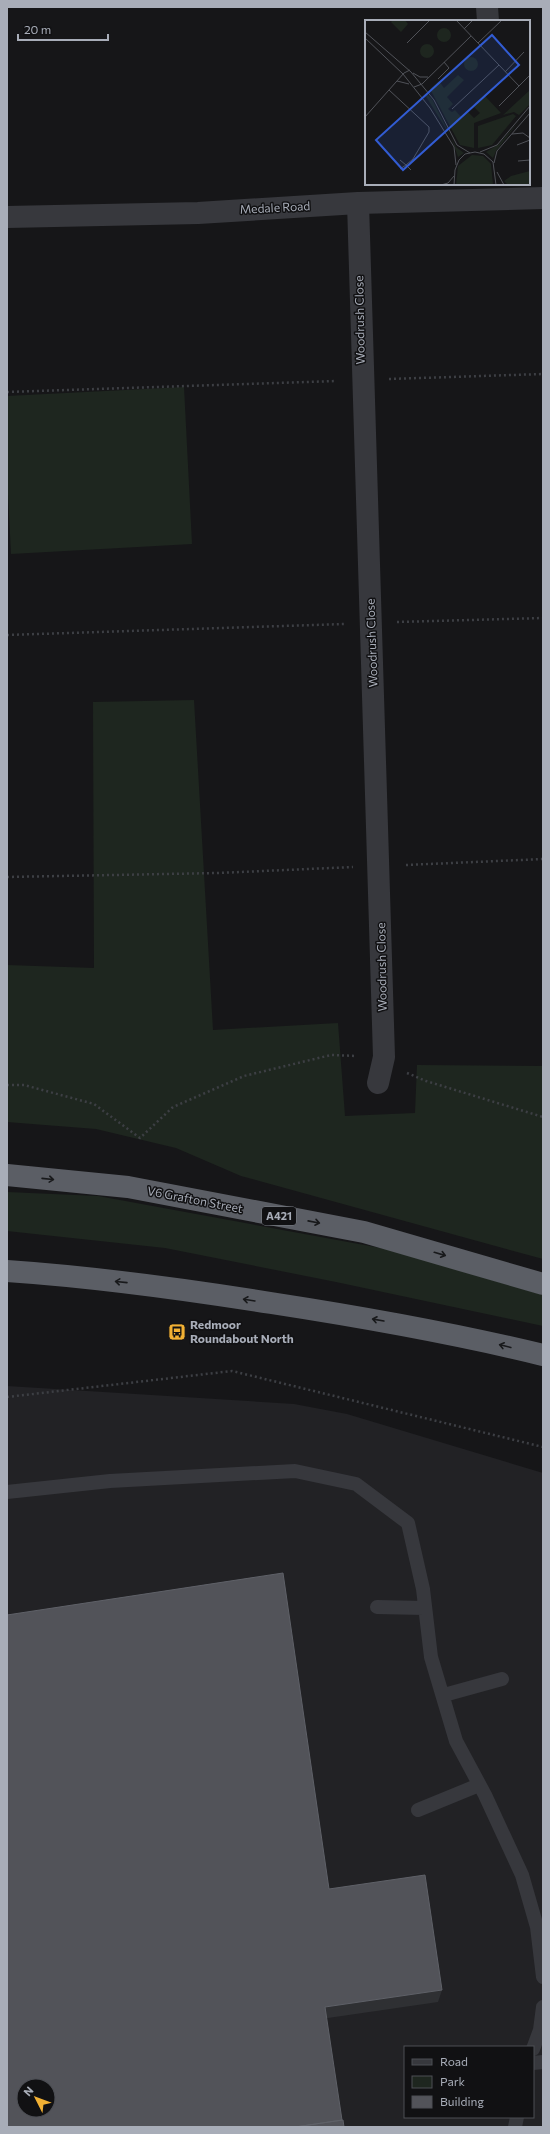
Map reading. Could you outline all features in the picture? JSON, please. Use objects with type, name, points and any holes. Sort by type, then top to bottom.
[{"type":"highway","name":"V6 Grafton Street","points":[[8,1175],[128,1187],[364,1232],[543,1284]]},
{"type":"highway","points":[[12,1271],[169,1287],[340,1314],[472,1338],[543,1355]]},
{"type":"street","points":[[487,7],[488,20]]},
{"type":"street","name":"Medale Road","points":[[7,217],[198,213],[358,203],[494,192],[543,198]]},
{"type":"street","name":"Woodrush Close","points":[[358,203],[362,380],[380,866],[384,1057],[378,1083]]},
{"type":"lane","points":[[7,1492],[110,1481],[295,1471],[356,1484],[408,1523],[423,1589],[424,1608],[431,1657],[444,1695],[456,1741],[522,1875],[538,1927],[543,1977]]},
{"type":"lane","points":[[377,1607],[424,1608]]},
{"type":"lane","points":[[444,1695],[502,1679]]},
{"type":"lane","points":[[418,1810],[479,1785]]},
{"type":"lane","points":[[534,2046],[540,2030],[543,2007]]},
{"type":"path","points":[[7,392],[543,374]]},
{"type":"path","points":[[7,635],[543,618]]},
{"type":"path","points":[[7,877],[218,873],[543,859]]},
{"type":"path","points":[[7,1085],[24,1085],[94,1104],[140,1138],[173,1107],[244,1076],[331,1055],[384,1057],[419,1078],[543,1117]]},
{"type":"path","points":[[7,1397],[232,1371],[543,1447]]},
{"type":"shaded area","points":[[7,1386],[294,1404],[347,1414],[543,1473],[543,2127],[7,2127]]},
{"type":"green space","points":[[184,387],[192,544],[11,554],[7,475],[7,396]]},
{"type":"green space","points":[[194,700],[213,1030],[338,1023],[345,1116],[415,1113],[417,1065],[543,1066],[543,1259],[241,1176],[176,1148],[96,1129],[7,1122],[7,965],[94,968],[93,702]]},
{"type":"green space","points":[[7,1192],[98,1196],[386,1249],[543,1295],[543,1326],[336,1282],[165,1248],[7,1231]]},
{"type":"building","points":[[283,1573],[329,1889],[425,1875],[442,1990],[325,2007],[342,2120],[295,2127],[7,2127],[7,1615]]},
{"type":"building","points":[[343,2120],[344,2127],[295,2127]]},
{"type":"place","name":"Redmoor Roundabout North","points":[[177,1332]]}]
